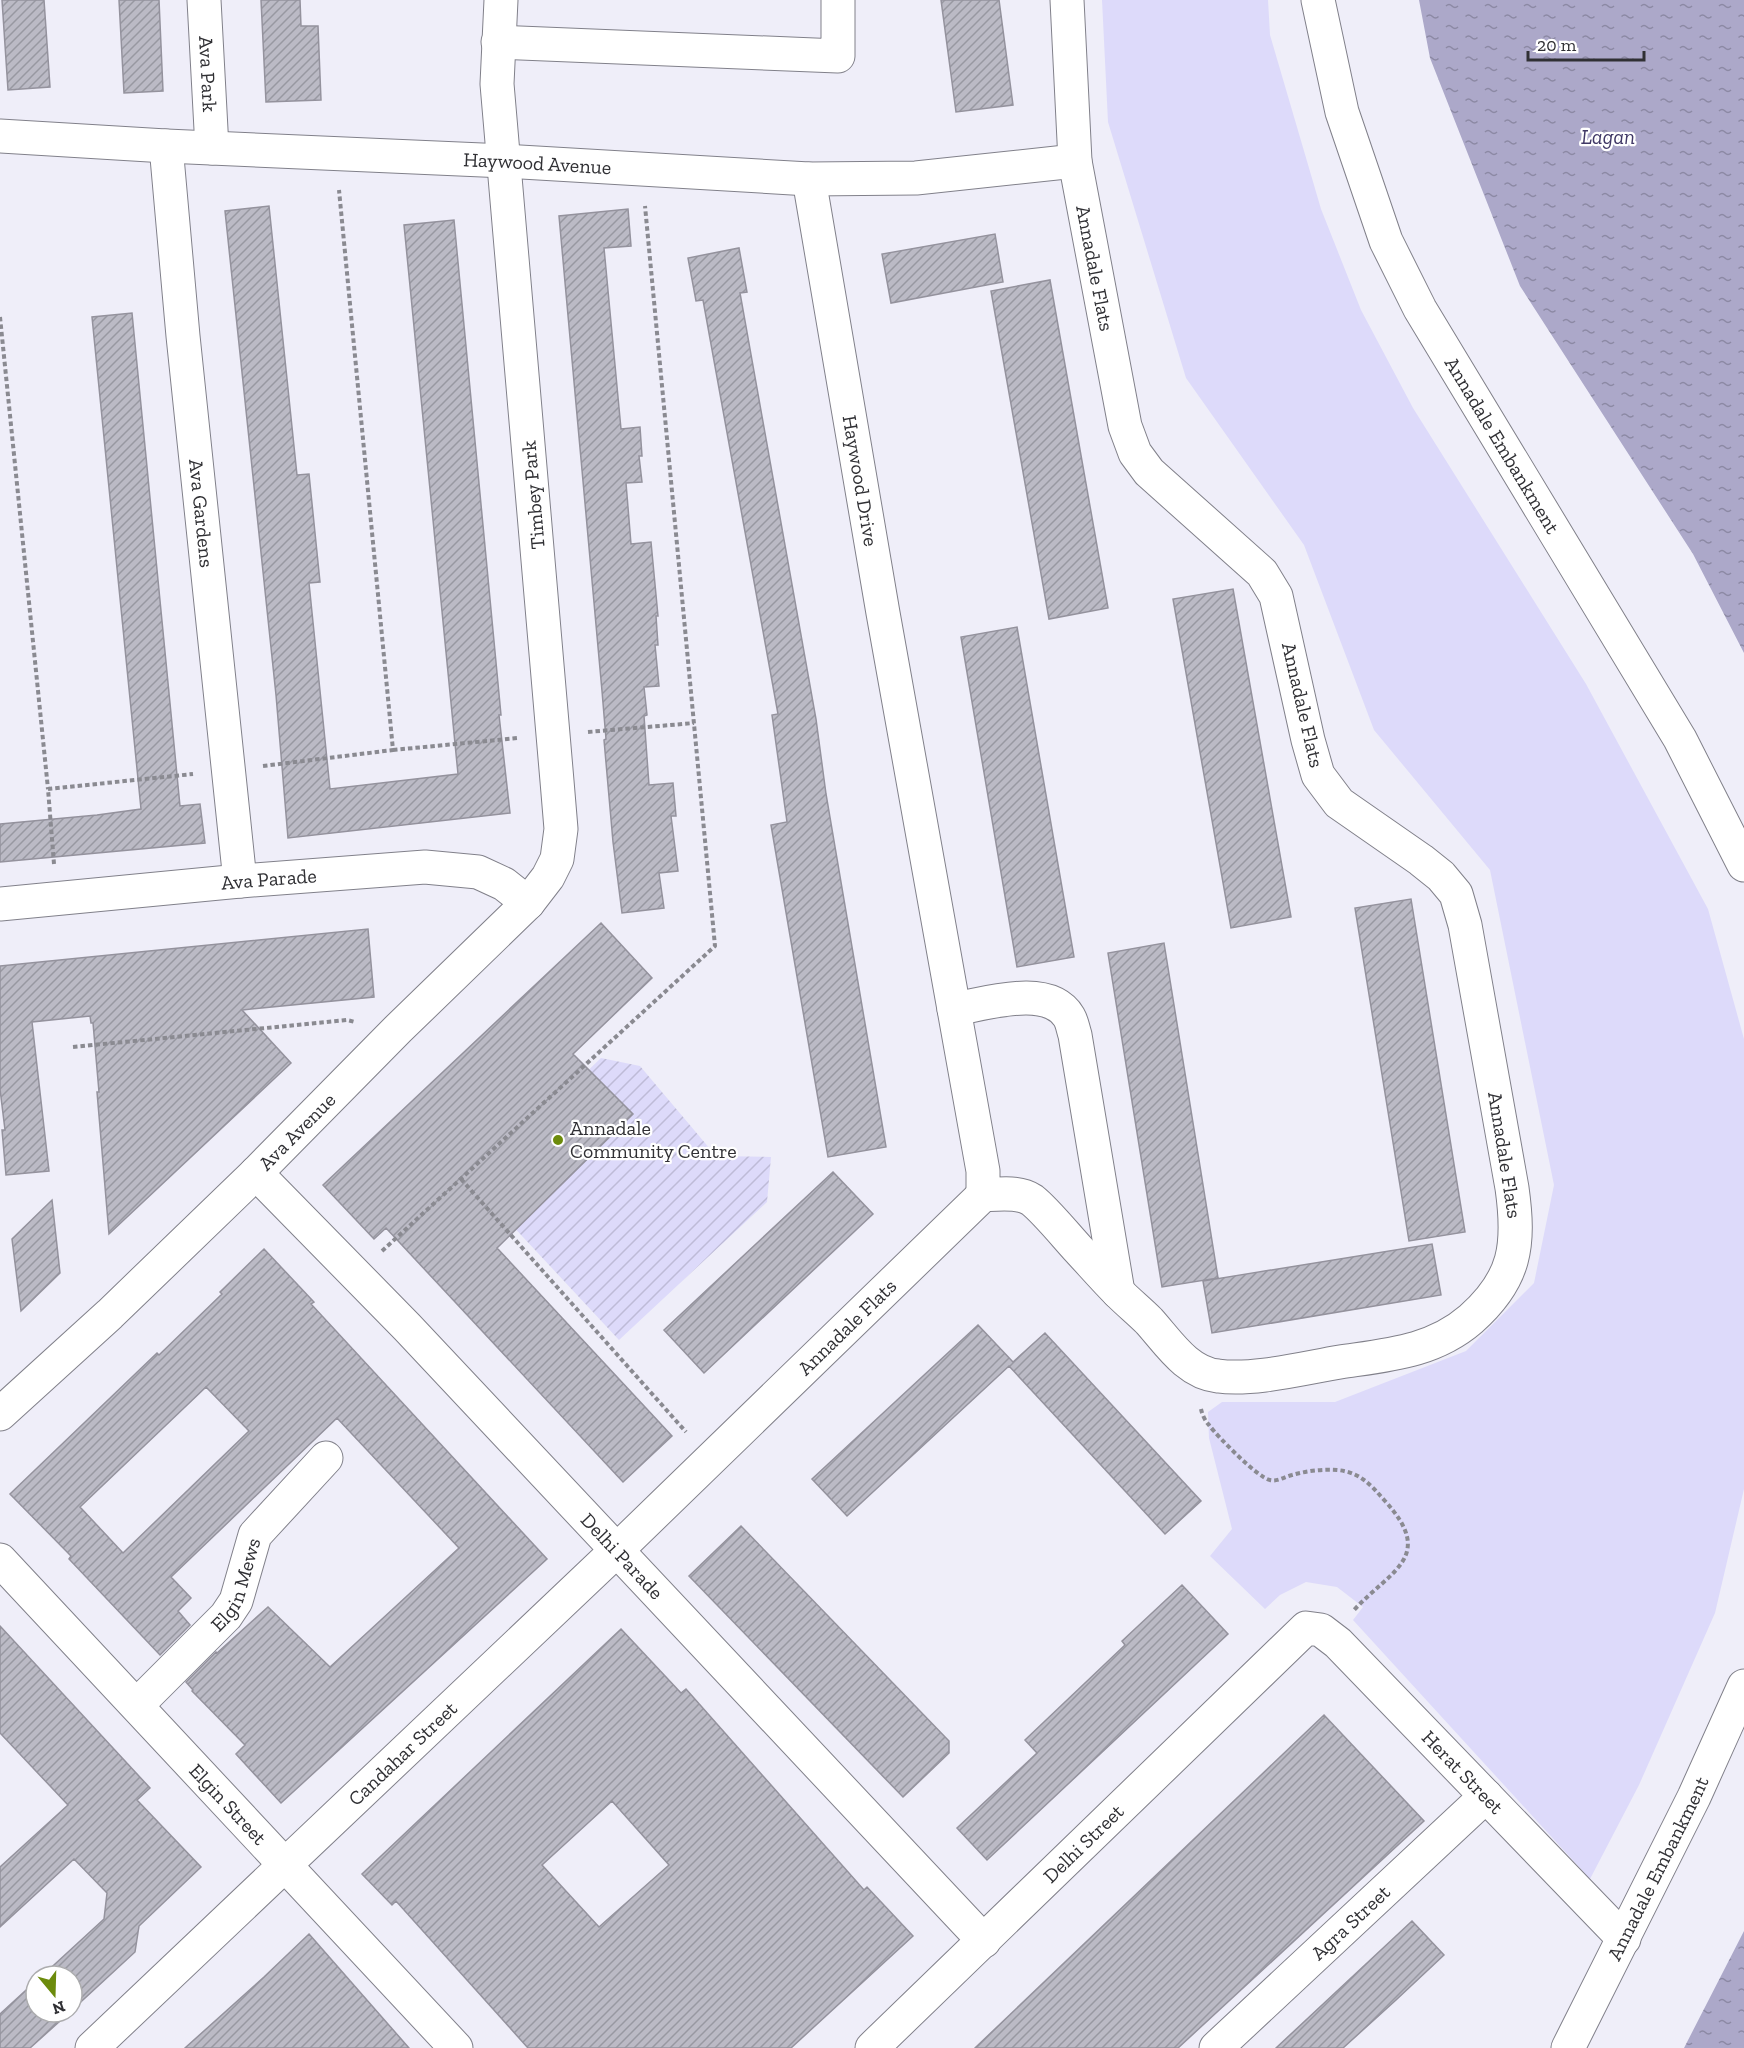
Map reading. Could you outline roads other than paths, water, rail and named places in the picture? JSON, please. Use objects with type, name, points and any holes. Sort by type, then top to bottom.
[{"type":"street","name":"Ava Park","points":[[204,0],[212,148]]},
{"type":"street","name":"Timbey Park","points":[[501,0],[497,84],[561,829]]},
{"type":"street","points":[[498,42],[838,56],[838,0]]},
{"type":"street","name":"Annadale Flats","points":[[711,1459],[983,1195],[1005,1193],[1031,1199],[1118,1292],[1148,1320],[1180,1357],[1217,1377],[1251,1376],[1402,1353],[1438,1342],[1463,1326],[1489,1302],[1508,1272],[1516,1249],[1516,1216],[1465,925],[1456,894],[1441,876],[1421,860],[1339,803],[1318,775],[1276,596],[1262,573],[1149,472],[1135,453],[1125,426],[1075,161],[1067,0]]},
{"type":"street","name":"Annadale Embankment","points":[[1318,0],[1342,112],[1386,241],[1415,299],[1459,376],[1680,739],[1744,865]]},
{"type":"street","name":"Haywood Avenue","points":[[0,136],[809,178],[916,178],[1075,161]]},
{"type":"street","name":"Ava Gardens","points":[[166,146],[183,336],[240,882]]},
{"type":"street","name":"Haywood Drive","points":[[809,178],[954,1009]]},
{"type":"street","name":"Ava Avenue","points":[[0,1414],[110,1314],[256,1173],[398,1029],[528,903],[548,877],[557,859],[561,829]]},
{"type":"street","name":"Ava Parade","points":[[0,904],[425,867],[478,872],[504,884],[528,903]]},
{"type":"street","points":[[983,1195],[983,1171],[954,1009],[1013,999],[1038,998],[1057,1005],[1069,1017],[1075,1035],[1118,1292]]},
{"type":"street","name":"Delhi Parade","points":[[256,1173],[356,1274],[984,1941]]},
{"type":"street","name":"Elgin Mews","points":[[137,1705],[226,1616],[236,1601],[255,1535],[326,1458]]},
{"type":"street","name":"Candahar Street","points":[[92,2048],[711,1459]]},
{"type":"street","name":"Elgin Street","points":[[0,1560],[456,2048]]},
{"type":"street","name":"Herat Street","points":[[1295,1639],[1306,1628],[1321,1630],[1338,1643],[1624,1940]]},
{"type":"street","name":"Delhi Street","points":[[872,2048],[1295,1639]]},
{"type":"street","name":"Annadale Embankment","points":[[1568,2048],[1694,1797],[1744,1686]]},
{"type":"street","name":"Agra Street","points":[[1216,2048],[1486,1796]]},
{"type":"water","name":"Lagan","points":[[1419,0],[1744,0],[1744,653],[1693,554],[1520,286],[1430,58]]},
{"type":"water","points":[[1744,1931],[1744,2048],[1684,2048]]},
{"type":"place","name":"Annadale Community Centre","points":[[558,1140]]}]
